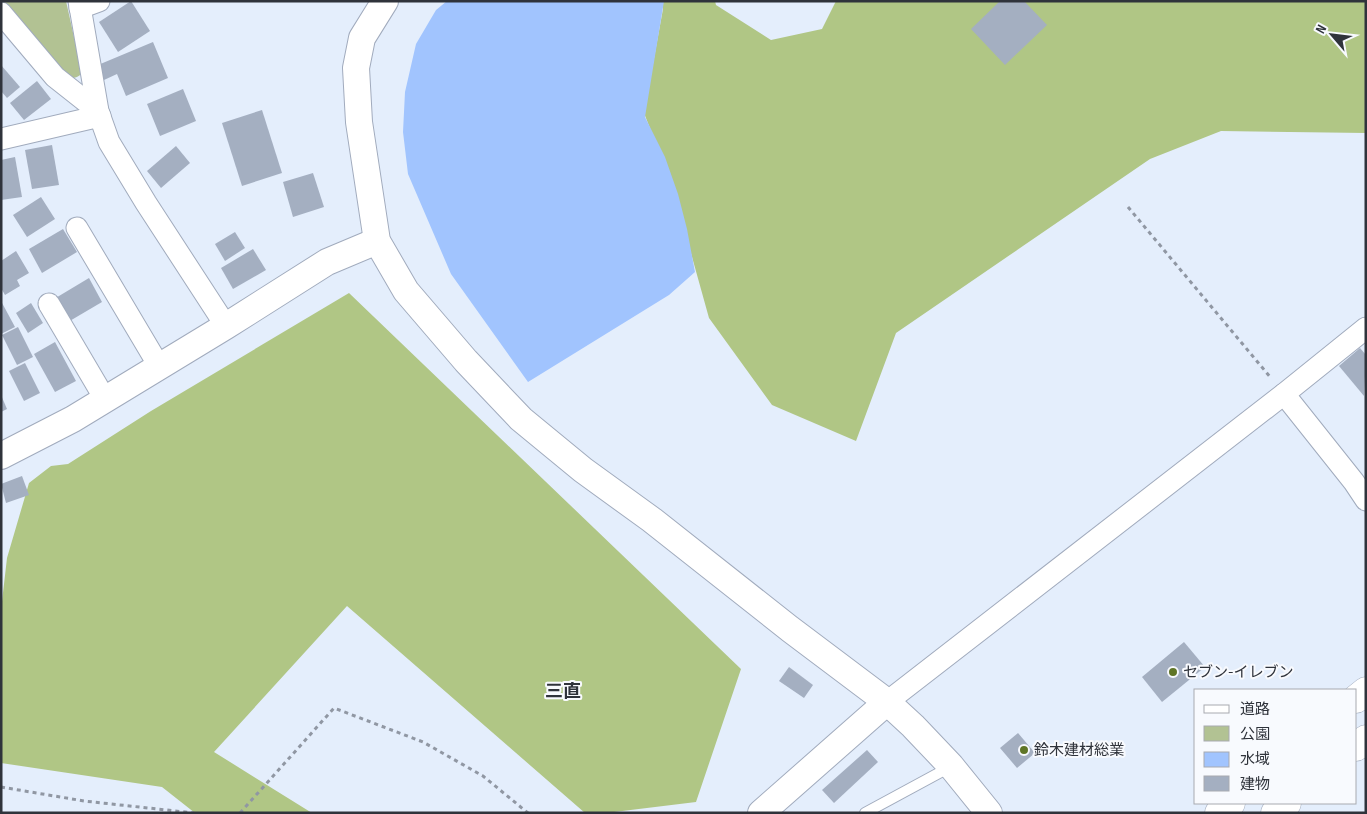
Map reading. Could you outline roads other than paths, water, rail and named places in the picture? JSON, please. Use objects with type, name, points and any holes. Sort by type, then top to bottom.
[{"type":"main road","points":[[1219,813],[1230,804]]},
{"type":"main road","points":[[1275,813],[1286,804]]},
{"type":"street","points":[[385,1],[362,38],[356,68],[359,122],[377,241],[406,291],[466,361],[521,419],[583,470],[652,520],[790,629],[887,702],[951,766],[989,813]]},
{"type":"street","points":[[86,4],[99,114],[109,142],[226,326]]},
{"type":"street","points":[[1,13],[55,77],[99,114]]},
{"type":"street","points":[[1,139],[99,114]]},
{"type":"street","points":[[77,228],[159,366]]},
{"type":"street","points":[[1,456],[73,419],[327,262],[377,241]]},
{"type":"street","points":[[49,304],[105,399]]},
{"type":"street","points":[[761,813],[887,702],[1284,394],[1366,328]]},
{"type":"street","points":[[1284,394],[1354,482],[1366,500]]},
{"type":"lane","points":[[865,813],[951,766]]},
{"type":"water","points":[[447,1],[664,1],[645,117],[665,157],[678,194],[695,272],[669,295],[528,382],[451,274],[408,174],[403,132],[405,92],[416,44],[436,10]]},
{"type":"place","name":"セブン-イレブン","points":[[1173,672]]},
{"type":"place","name":"鈴木建材総業","points":[[1024,750]]},
{"type":"district","name":"三直","points":[[563,691]]}]
